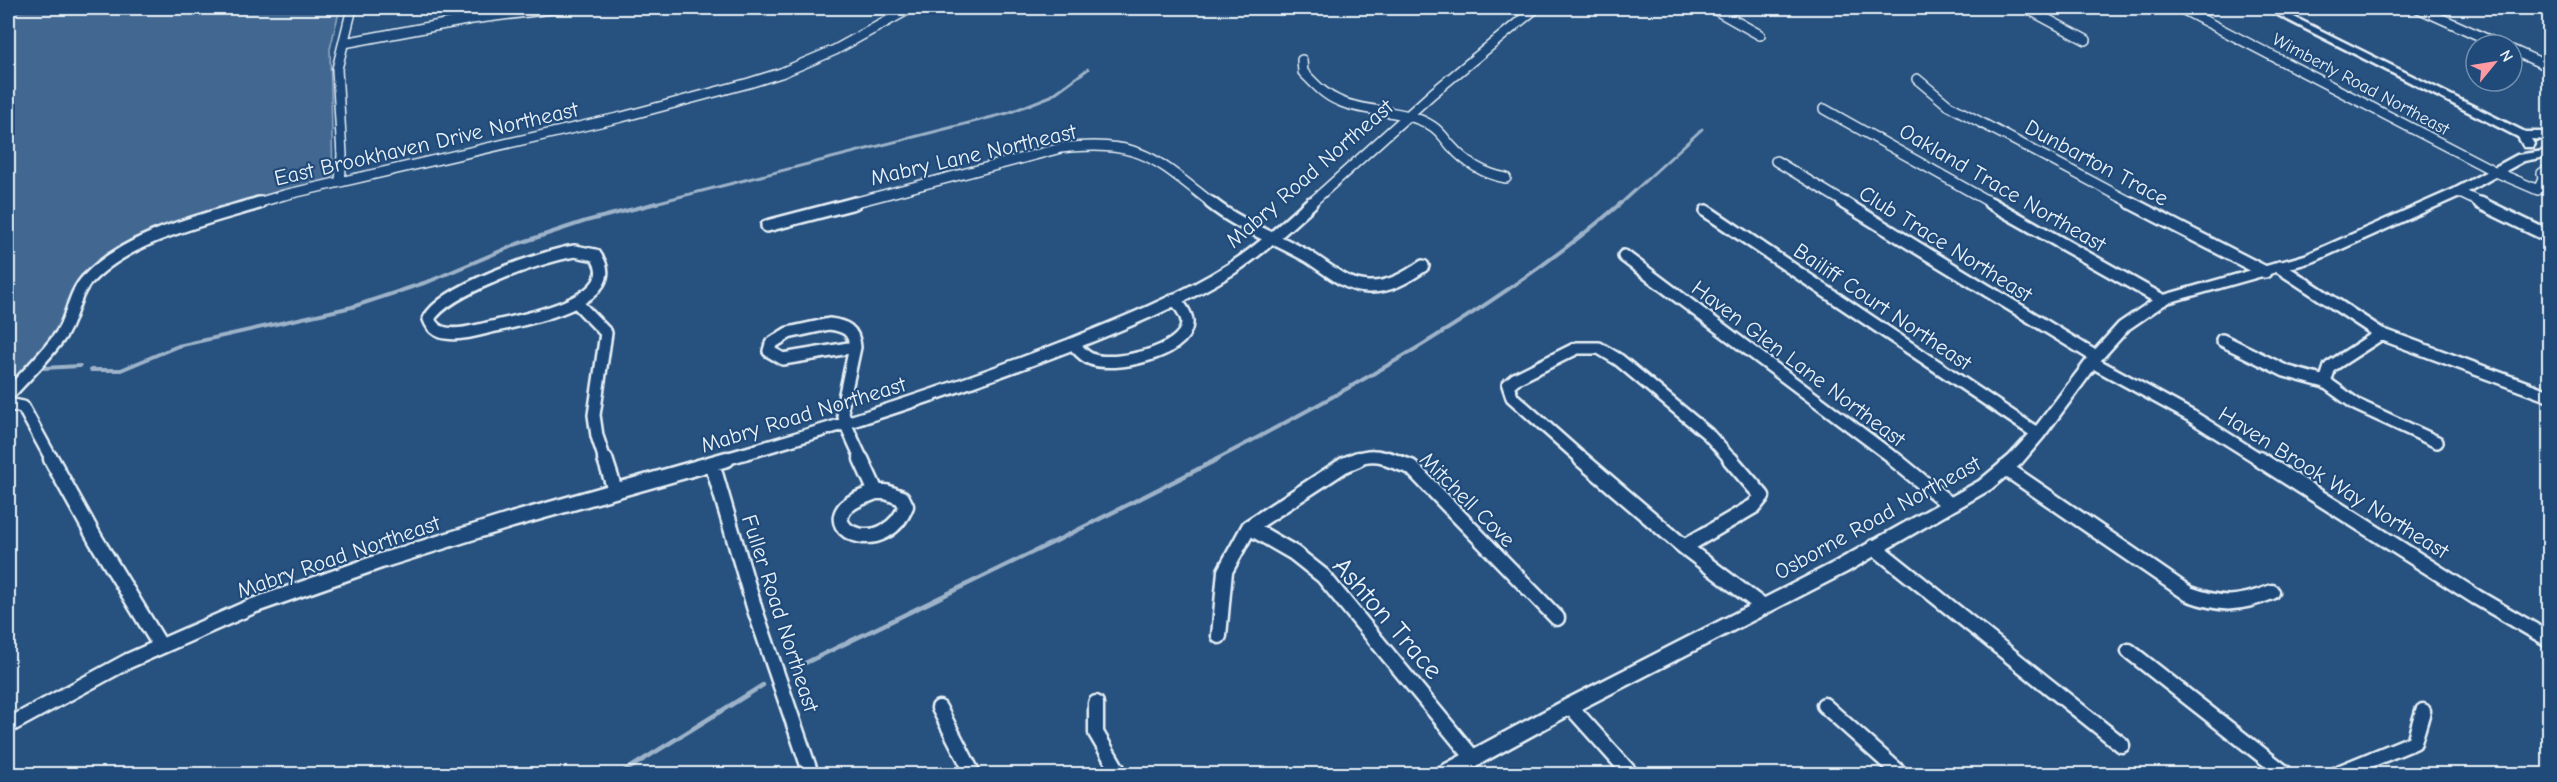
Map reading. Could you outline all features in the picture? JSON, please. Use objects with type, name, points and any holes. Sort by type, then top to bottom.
[{"type":"street","points":[[340,182],[342,155],[337,69],[352,25],[352,8]]},
{"type":"street","points":[[344,43],[482,18],[559,8]]},
{"type":"street","name":"East Brookhaven Drive Northeast","points":[[8,395],[61,335],[86,280],[115,257],[141,243],[199,221],[284,195],[688,101],[749,83],[781,73],[826,54],[911,8]]},
{"type":"street","name":"Mabry Road Northeast","points":[[8,726],[58,695],[160,645],[235,614],[380,560],[615,490],[846,425],[966,386],[1073,344],[1175,299],[1219,277],[1272,239],[1463,65],[1536,8]]},
{"type":"street","points":[[1712,8],[1760,35]]},
{"type":"street","points":[[2026,8],[2086,40]]},
{"type":"street","name":"Wimberly Road Northeast","points":[[2180,8],[2496,172],[2538,190],[2543,179],[2542,173],[2550,168]]},
{"type":"street","points":[[2269,8],[2495,119],[2549,153]]},
{"type":"street","points":[[2418,8],[2473,33]]},
{"type":"street","points":[[2538,8],[2550,13]]},
{"type":"street","points":[[2524,56],[2550,68]]},
{"type":"street","points":[[1302,60],[1303,72],[1330,97],[1343,103],[1422,121],[1439,131],[1475,168],[1493,176],[1506,178]]},
{"type":"street","name":"Dunbarton Trace","points":[[1917,79],[1948,105],[2100,187],[2272,269],[2381,334],[2549,396]]},
{"type":"street","name":"Oakland Trace Northeast","points":[[1824,109],[2162,300]]},
{"type":"street","points":[[2495,119],[2545,135]]},
{"type":"street","points":[[2525,139],[2545,135]]},
{"type":"street","points":[[2521,158],[2518,154],[2525,139]]},
{"type":"street","name":"Mabry Lane Northeast","points":[[767,226],[1052,150],[1108,146],[1145,154],[1167,167],[1224,213],[1288,245],[1340,278],[1368,292],[1396,282],[1423,266]]},
{"type":"street","name":"Osborne Road Northeast","points":[[1445,774],[1570,706],[1841,567],[1985,485],[2038,434],[2124,326],[2162,300],[2310,258],[2458,192],[2521,158],[2549,153]]},
{"type":"street","name":"Club Trace Northeast","points":[[1776,161],[2095,360]]},
{"type":"street","points":[[2458,192],[2550,237]]},
{"type":"street","name":"Bailiff Court Northeast","points":[[1706,211],[2038,434]]},
{"type":"street","points":[[566,252],[590,253],[601,263],[601,280],[592,292],[576,302],[552,312],[455,334],[439,332],[432,326],[429,319],[437,306],[526,264],[566,252]]},
{"type":"street","name":"Haven Glen Lane Northeast","points":[[1624,256],[1866,436],[1948,504]]},
{"type":"street","points":[[1073,344],[1082,354],[1094,360],[1126,359],[1164,350],[1183,337],[1187,323],[1175,299]]},
{"type":"street","points":[[576,302],[606,333],[594,415],[597,436],[615,490]]},
{"type":"street","points":[[855,347],[783,359],[769,351],[771,344],[788,333],[829,324],[841,325],[851,330],[855,337],[855,347],[842,408],[846,425],[876,492]]},
{"type":"street","points":[[2325,382],[2330,367],[2381,334]]},
{"type":"street","points":[[2222,340],[2291,374],[2307,380],[2325,382],[2357,405],[2437,442]]},
{"type":"street","points":[[1684,547],[1754,506],[1762,496],[1708,434],[1619,360],[1599,348],[1577,348],[1515,379],[1508,385],[1512,397],[1608,483],[1684,547],[1762,606]]},
{"type":"street","name":"Haven Brook Way Northeast","points":[[2095,360],[2191,416],[2476,597],[2550,640]]},
{"type":"street","points":[[8,404],[23,408],[35,426],[96,540],[160,645]]},
{"type":"street","name":"Mitchell Cove","points":[[1219,636],[1225,571],[1249,527],[1344,465],[1364,456],[1394,459],[1411,467],[1557,618]]},
{"type":"street","name":"Fuller Road Northeast","points":[[712,463],[755,610],[811,774]]},
{"type":"street","points":[[2005,468],[2189,594],[2210,602],[2228,604],[2245,603],[2272,591]]},
{"type":"street","points":[[876,492],[886,492],[902,498],[906,506],[901,520],[891,529],[876,535],[862,537],[853,535],[846,530],[843,523],[844,508],[876,492]]},
{"type":"street","name":"Ashton Trace","points":[[1249,527],[1294,553],[1323,576],[1474,759]]},
{"type":"street","points":[[1874,547],[2122,745]]},
{"type":"street","points":[[2129,651],[2286,774]]},
{"type":"street","points":[[1096,703],[1096,733],[1120,774]]},
{"type":"street","points":[[1824,705],[1901,774]]},
{"type":"street","points":[[1570,706],[1631,774]]},
{"type":"street","points":[[939,708],[973,774]]},
{"type":"street","points":[[2336,774],[2414,742],[2423,711]]},
{"type":"shaded area","points":[[8,8],[340,8],[330,49],[333,179],[127,246],[81,275],[56,337],[8,399]]},
{"type":"waterway","points":[[8,12],[38,8]]},
{"type":"waterway","points":[[651,204],[1008,113],[1051,96],[1088,69]]},
{"type":"waterway","points":[[1620,204],[1702,129]]},
{"type":"waterway","points":[[91,370],[121,370],[178,346],[352,307],[430,281],[517,244],[586,221],[657,203]]},
{"type":"waterway","points":[[1215,460],[1374,374],[1477,311],[1575,241],[1621,203]]},
{"type":"waterway","points":[[44,368],[80,366]]},
{"type":"waterway","points":[[8,372],[13,370]]},
{"type":"waterway","points":[[795,668],[1218,459]]},
{"type":"waterway","points":[[620,774],[763,685]]}]
